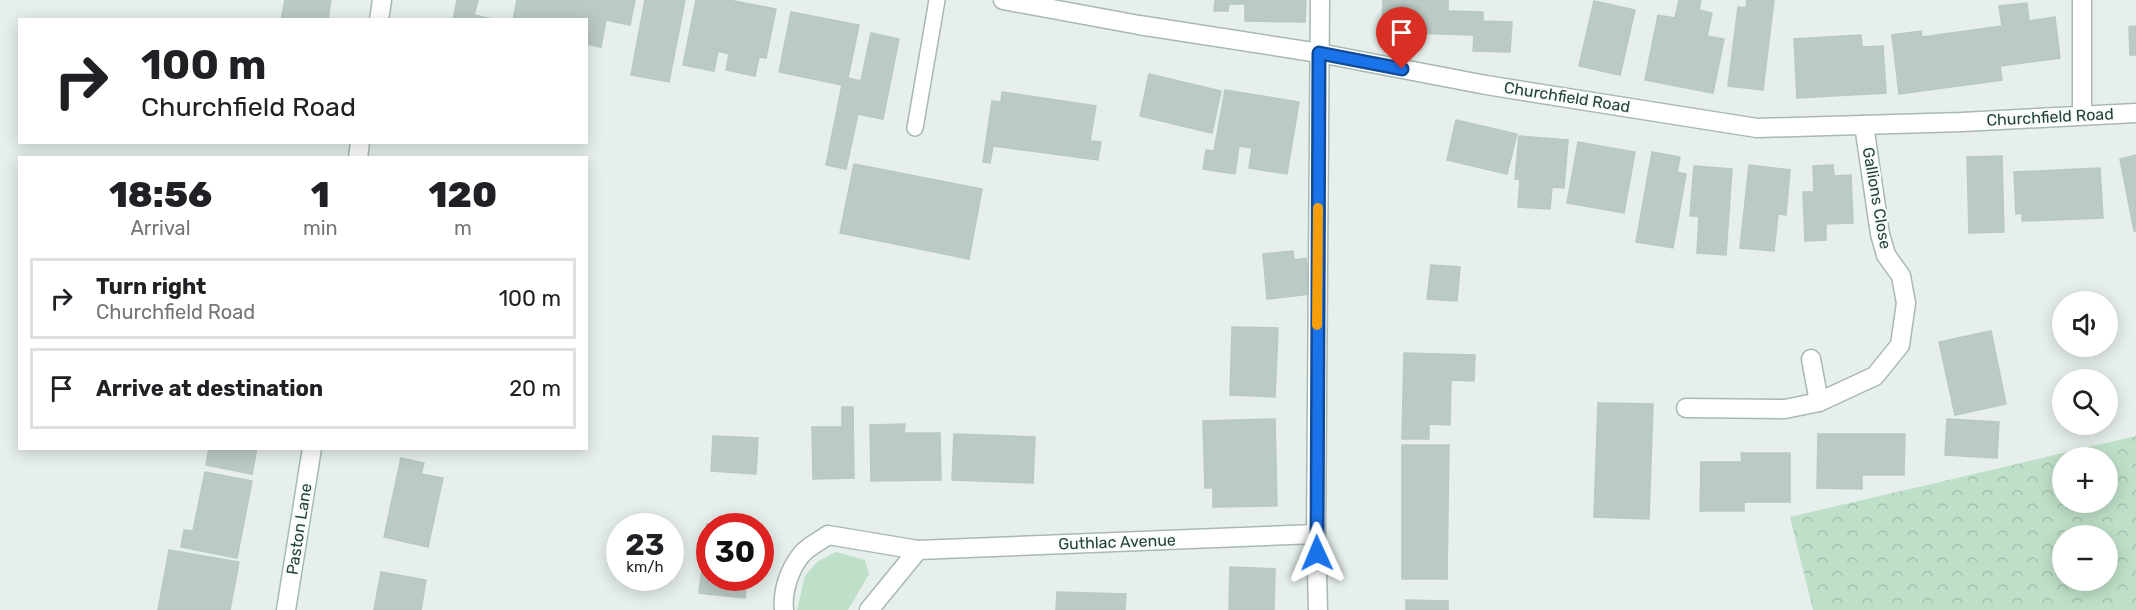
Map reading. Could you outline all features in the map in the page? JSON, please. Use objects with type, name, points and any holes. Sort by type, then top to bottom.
[{"type":"street","points":[[379,18],[382,0]]},
{"type":"street","name":"Churchfield Road","points":[[1003,0],[1139,26],[1319,53],[1485,85],[1757,128],[1962,122],[2136,113]]},
{"type":"street","points":[[1318,610],[1316,534],[1320,0]]},
{"type":"street","points":[[2082,0],[2082,114]]},
{"type":"street","name":"Gallions Close","points":[[1686,408],[1785,410],[1819,402],[1875,376],[1900,345],[1906,303],[1901,276],[1886,255],[1880,234],[1864,125]]},
{"type":"street","points":[[1811,358],[1819,402]]},
{"type":"street","name":"Paston Lane","points":[[286,610],[312,450]]},
{"type":"street","name":"Guthlac Avenue","points":[[784,610],[783,600],[790,573],[801,554],[828,535],[918,550],[1316,534]]},
{"type":"street","points":[[869,610],[918,550]]},
{"type":"lane","points":[[915,128],[937,0]]},
{"type":"green space","points":[[2136,436],[2136,610],[1813,610],[1790,517],[2052,456],[2052,513],[2118,513],[2118,447],[2089,447]]},
{"type":"green space","points":[[836,552],[865,560],[869,574],[848,610],[797,610],[805,576],[817,562]]},
{"type":"building","points":[[285,0],[331,0],[328,18],[281,18]]},
{"type":"building","points":[[457,0],[478,0],[474,15],[488,18],[453,18]]},
{"type":"building","points":[[517,0],[635,0],[630,25],[606,20],[601,47],[588,44],[588,18],[513,18]]},
{"type":"building","points":[[645,0],[685,0],[669,82],[631,75]]},
{"type":"building","points":[[696,0],[729,0],[776,9],[766,58],[759,57],[755,76],[726,70],[729,54],[718,51],[714,71],[683,65]]},
{"type":"building","points":[[1215,0],[1306,0],[1305,22],[1245,21],[1245,4],[1229,4],[1228,11],[1214,11]]},
{"type":"building","points":[[1383,0],[1448,0],[1448,11],[1483,12],[1483,21],[1512,22],[1510,52],[1473,51],[1474,35],[1382,32]]},
{"type":"building","points":[[1679,0],[1701,0],[1699,10],[1712,13],[1707,36],[1724,39],[1713,93],[1645,80],[1658,15],[1675,18]]},
{"type":"building","points":[[1747,0],[1774,0],[1763,90],[1728,86],[1738,7],[1746,8]]},
{"type":"building","points":[[1594,1],[1635,10],[1620,75],[1579,66]]},
{"type":"building","points":[[2027,3],[2029,21],[2055,17],[2060,58],[2000,66],[2002,80],[1899,94],[1892,35],[1921,31],[1922,37],[2002,26],[1999,6]]},
{"type":"building","points":[[791,12],[859,25],[848,78],[861,81],[871,33],[899,39],[883,119],[858,114],[846,169],[826,165],[842,85],[779,72]]},
{"type":"building","points":[[2136,26],[2136,55],[2130,55],[2129,27]]},
{"type":"building","points":[[1861,35],[1862,47],[1883,46],[1886,93],[1797,98],[1794,39]]},
{"type":"building","points":[[1149,74],[1221,91],[1212,133],[1140,116]]},
{"type":"building","points":[[1225,90],[1299,102],[1287,174],[1249,168],[1252,148],[1239,146],[1235,174],[1203,169],[1206,150],[1214,151]]},
{"type":"building","points":[[1002,92],[1096,106],[1090,141],[1101,142],[1098,160],[993,146],[990,163],[983,162],[992,101],[1001,102]]},
{"type":"building","points":[[1456,120],[1517,134],[1507,174],[1447,160]]},
{"type":"building","points":[[1519,136],[1568,140],[1564,188],[1552,187],[1550,209],[1518,207],[1520,179],[1515,179]]},
{"type":"building","points":[[1578,142],[1635,152],[1624,213],[1567,203]]},
{"type":"building","points":[[1652,152],[1680,157],[1677,172],[1686,174],[1673,248],[1636,242]]},
{"type":"building","points":[[2136,155],[2136,231],[2134,231],[2120,159]]},
{"type":"building","points":[[2002,156],[2004,232],[1969,233],[1967,157]]},
{"type":"building","points":[[854,164],[982,189],[969,259],[840,233]]},
{"type":"building","points":[[1749,165],[1790,170],[1786,215],[1778,214],[1774,251],[1740,248]]},
{"type":"building","points":[[1833,165],[1834,176],[1851,175],[1853,223],[1826,224],[1826,240],[1805,241],[1803,192],[1814,192],[1813,166]]},
{"type":"building","points":[[1694,166],[1732,169],[1726,255],[1697,253],[1699,216],[1690,216]]},
{"type":"building","points":[[2100,168],[2103,218],[2022,221],[2022,213],[2016,214],[2014,172]]},
{"type":"building","points":[[1293,251],[1294,260],[1306,258],[1310,294],[1267,299],[1263,254]]},
{"type":"building","points":[[1431,265],[1460,267],[1457,301],[1427,299]]},
{"type":"building","points":[[1232,327],[1278,328],[1275,397],[1230,395]]},
{"type":"building","points":[[1991,331],[2006,404],[1955,415],[1939,342]]},
{"type":"building","points":[[1404,353],[1475,355],[1474,381],[1451,380],[1450,425],[1429,424],[1429,439],[1402,439]]},
{"type":"building","points":[[1598,403],[1653,404],[1649,519],[1594,517]]},
{"type":"building","points":[[842,407],[853,407],[854,478],[813,479],[812,427],[842,427]]},
{"type":"building","points":[[1275,419],[1277,506],[1213,507],[1213,488],[1205,488],[1203,421]]},
{"type":"building","points":[[1947,419],[1999,422],[1997,458],[1945,455]]},
{"type":"building","points":[[905,424],[904,433],[940,433],[941,480],[871,481],[870,425]]},
{"type":"building","points":[[954,434],[1035,437],[1033,483],[952,480]]},
{"type":"building","points":[[1818,434],[1905,434],[1904,475],[1862,475],[1862,489],[1817,488]]},
{"type":"building","points":[[713,436],[758,438],[756,474],[711,471]]},
{"type":"building","points":[[1402,445],[1449,445],[1447,579],[1402,579]]},
{"type":"building","points":[[209,450],[257,450],[252,474],[206,465]]},
{"type":"building","points":[[1741,453],[1790,453],[1790,502],[1744,502],[1744,511],[1700,511],[1701,462],[1742,462]]},
{"type":"building","points":[[401,458],[424,463],[421,474],[443,478],[428,547],[384,537]]},
{"type":"building","points":[[205,472],[252,481],[237,558],[181,547],[184,530],[193,531]]},
{"type":"building","points":[[169,550],[239,562],[230,610],[158,610]]},
{"type":"building","points":[[1230,567],[1275,569],[1274,610],[1229,610]]},
{"type":"building","points":[[381,572],[426,580],[421,610],[374,610]]},
{"type":"building","points":[[699,591],[746,591],[745,598],[699,593]]},
{"type":"building","points":[[1057,592],[1126,594],[1125,610],[1056,610]]},
{"type":"building","points":[[1406,600],[1448,601],[1448,610],[1406,610]]},
{"type":"slow traffic","points":[[1317,325],[1318,208]]},
{"type":"route","points":[[1317,553],[1319,53],[1402,69]]}]
